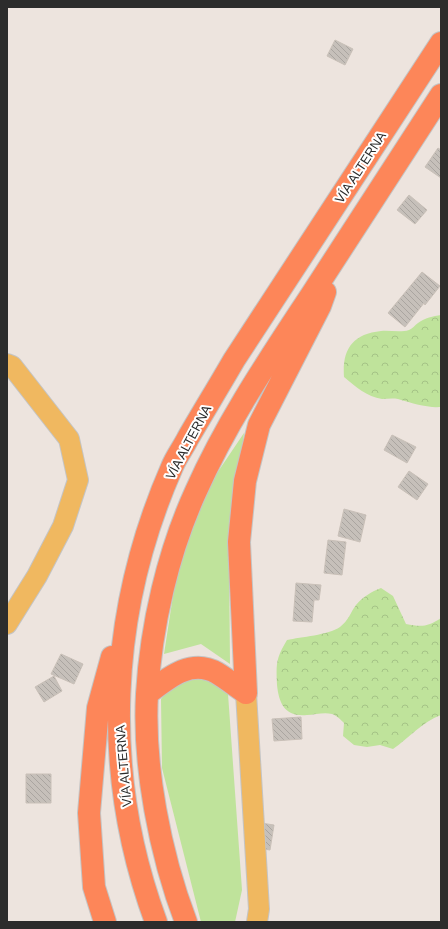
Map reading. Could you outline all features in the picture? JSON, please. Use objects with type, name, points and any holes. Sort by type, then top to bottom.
[{"type":"highway","name":"VÍA ALTERNA","points":[[156,922],[147,896],[127,816],[121,772],[118,715],[121,666],[128,611],[144,545],[153,517],[172,466],[234,360],[441,42]]},
{"type":"highway","name":"VÍA ALTERNA","points":[[186,922],[170,874],[161,833],[153,794],[147,744],[147,694],[153,643],[163,589],[174,548],[196,491],[221,440],[251,389],[441,95]]},
{"type":"highway","points":[[246,693],[239,542],[245,481],[259,425],[320,306],[341,249]]},
{"type":"highway","points":[[105,922],[94,887],[89,813],[98,708],[119,631],[128,611]]},
{"type":"highway","points":[[147,694],[171,676],[195,667],[216,672],[246,693]]},
{"type":"main road","points":[[7,364],[12,366],[69,440],[78,480],[63,526],[37,576],[7,624]]},
{"type":"main road","points":[[246,693],[259,909],[257,922]]},
{"type":"green space","points":[[441,315],[441,407],[424,406],[398,399],[377,398],[362,391],[344,377],[347,351],[356,340],[371,333],[381,331],[409,330],[423,320]]},
{"type":"green space","points":[[244,433],[229,563],[230,664],[201,644],[164,654],[177,570],[209,485]]},
{"type":"green space","points":[[381,588],[393,596],[406,624],[424,626],[441,618],[441,715],[422,726],[393,749],[380,745],[367,747],[354,745],[343,736],[344,723],[329,713],[310,715],[293,714],[284,708],[279,698],[277,685],[278,661],[287,640],[322,634],[335,630],[345,622],[359,602],[374,591]]},
{"type":"green space","points":[[192,676],[212,681],[228,694],[242,890],[235,922],[201,922],[162,768],[161,699],[172,685]]},
{"type":"building","points":[[335,40],[353,49],[345,65],[327,56]]},
{"type":"building","points":[[438,148],[441,150],[441,178],[425,167]]},
{"type":"building","points":[[409,195],[427,210],[415,224],[397,210]]},
{"type":"building","points":[[422,272],[440,286],[405,327],[388,313]]},
{"type":"building","points":[[392,435],[416,447],[407,463],[384,450]]},
{"type":"building","points":[[409,471],[428,484],[417,500],[398,487]]},
{"type":"building","points":[[344,509],[366,515],[360,542],[338,536]]},
{"type":"building","points":[[328,540],[346,542],[342,575],[324,573]]},
{"type":"building","points":[[296,583],[321,585],[319,600],[314,600],[312,622],[293,621]]},
{"type":"building","points":[[61,654],[83,664],[74,684],[51,674]]},
{"type":"building","points":[[54,676],[62,691],[44,702],[35,687]]},
{"type":"building","points":[[301,717],[302,739],[274,741],[272,719]]},
{"type":"building","points":[[26,774],[51,774],[51,803],[26,803]]},
{"type":"building","points":[[261,823],[274,825],[270,850],[257,848]]}]
